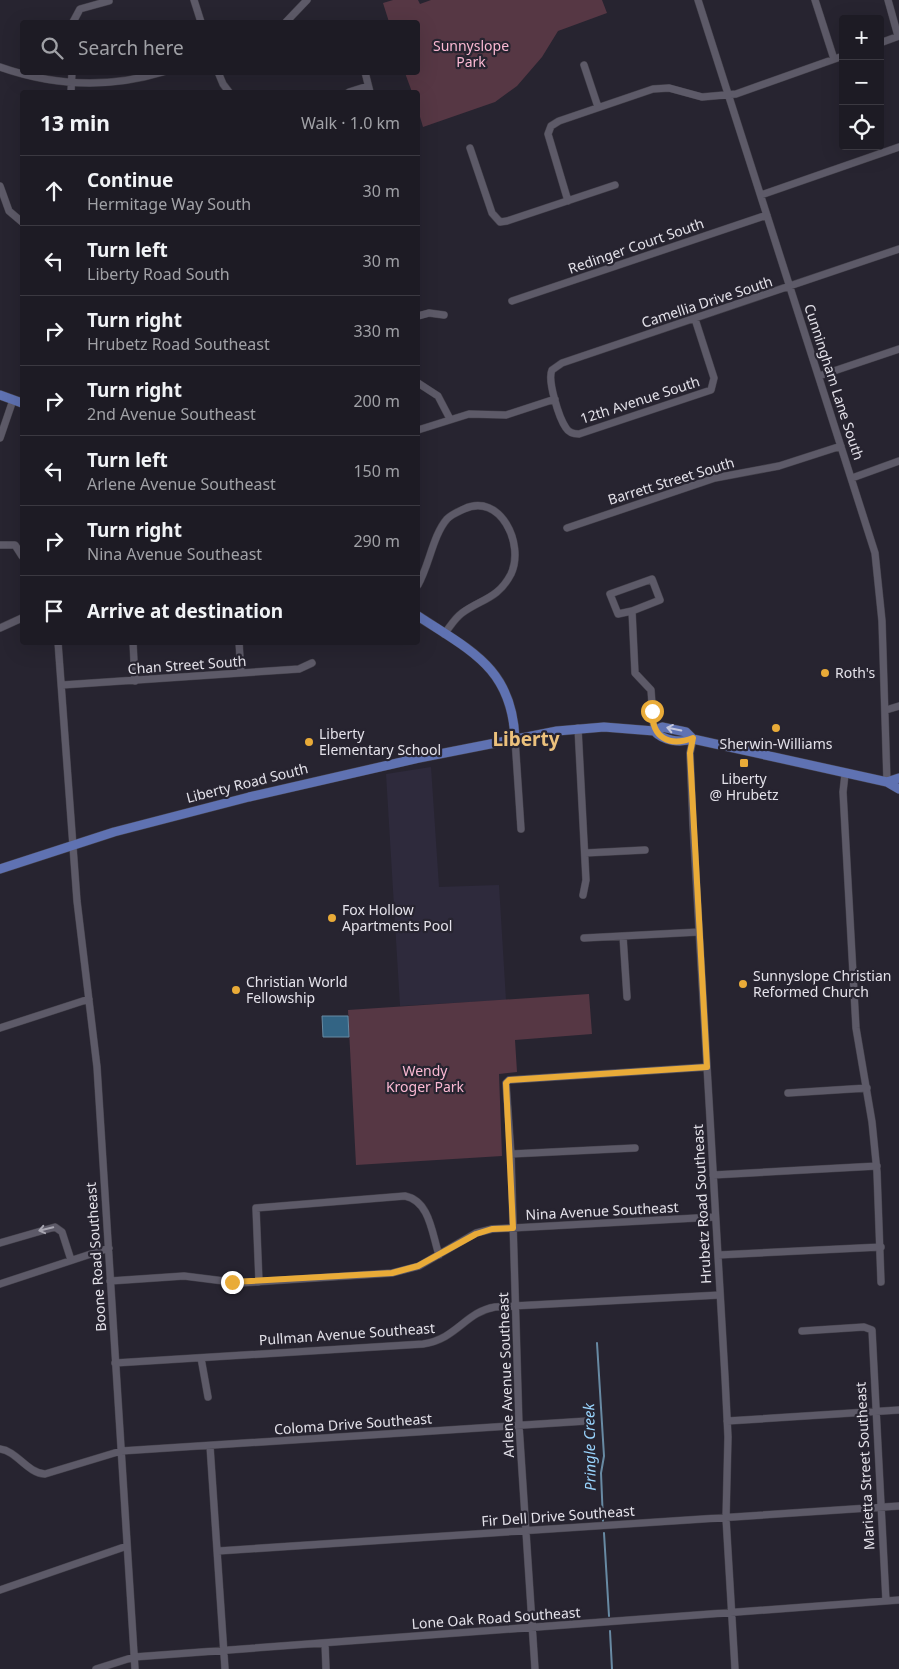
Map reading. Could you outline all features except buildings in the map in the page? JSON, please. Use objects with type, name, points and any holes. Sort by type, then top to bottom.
[{"type":"main road","points":[[0,396],[20,402]]},
{"type":"main road","points":[[420,617],[485,663],[500,680],[510,701],[515,739]]},
{"type":"main road","name":"Liberty Road South","points":[[0,869],[72,845],[305,783],[515,739],[578,728],[616,727],[654,730],[660,737],[683,742],[693,738],[887,782],[899,789]]},
{"type":"main road","name":"Liberty Road South","points":[[887,782],[899,778]]},
{"type":"street","points":[[194,0],[201,20]]},
{"type":"street","points":[[288,20],[307,0]]},
{"type":"street","name":"Cunningham Lane South","points":[[698,0],[871,538],[877,568],[886,710],[887,782]]},
{"type":"street","points":[[815,0],[834,59]]},
{"type":"street","points":[[884,41],[898,36],[888,0]]},
{"type":"street","points":[[74,20],[80,9],[109,1]]},
{"type":"street","points":[[568,201],[548,140],[548,130],[559,121],[660,88],[669,88],[702,97],[736,94],[839,57]]},
{"type":"street","points":[[584,65],[598,107]]},
{"type":"street","points":[[0,67],[20,74]]},
{"type":"street","points":[[23,75],[72,84],[131,80],[150,75]]},
{"type":"street","points":[[71,90],[72,75]]},
{"type":"street","points":[[219,75],[228,90]]},
{"type":"street","points":[[366,75],[369,89]]},
{"type":"street","points":[[470,148],[492,213],[500,222],[615,185]]},
{"type":"street","points":[[761,195],[899,148]]},
{"type":"street","points":[[0,186],[9,211],[20,220]]},
{"type":"street","name":"Redinger Court South","points":[[512,301],[767,215]]},
{"type":"street","name":"Camellia Drive South","points":[[555,399],[550,375],[562,363],[899,249]]},
{"type":"street","points":[[420,315],[429,313],[444,314]]},
{"type":"street","name":"12th Avenue South","points":[[555,399],[564,426],[573,434],[579,434],[711,390],[714,378],[695,319]]},
{"type":"street","points":[[819,376],[899,349]]},
{"type":"street","points":[[420,384],[438,396],[450,419]]},
{"type":"street","points":[[420,429],[450,419],[477,413],[506,415],[555,399]]},
{"type":"street","points":[[0,438],[13,400]]},
{"type":"street","name":"Barrett Street South","points":[[567,528],[715,478],[780,466],[841,446]]},
{"type":"street","points":[[852,478],[899,462]]},
{"type":"street","points":[[420,581],[448,518],[472,505],[483,505],[498,513],[511,532],[514,548],[512,572],[502,588],[489,599],[462,613],[444,634]]},
{"type":"street","points":[[0,545],[11,543],[20,554]]},
{"type":"street","points":[[652,579],[660,600],[632,611],[618,614],[610,594],[652,579]]},
{"type":"street","points":[[632,611],[635,672],[650,690],[654,730]]},
{"type":"street","points":[[0,628],[20,619]]},
{"type":"street","name":"Boone Road Southeast","points":[[58,645],[72,845],[96,1067],[135,1669]]},
{"type":"street","points":[[133,645],[135,681]]},
{"type":"street","points":[[240,645],[241,674]]},
{"type":"street","name":"Chan Street South","points":[[62,685],[299,669],[312,663]]},
{"type":"street","points":[[886,710],[899,706]]},
{"type":"street","points":[[578,728],[586,880],[583,895]]},
{"type":"street","name":"Hrubetz Road Southeast","points":[[693,738],[690,753],[727,1421],[726,1518],[735,1669]]},
{"type":"street","points":[[515,739],[521,829]]},
{"type":"street","points":[[846,774],[843,792],[856,1028],[867,1088],[876,1166],[881,1246],[881,1282]]},
{"type":"street","points":[[585,854],[645,850]]},
{"type":"street","points":[[584,938],[699,932]]},
{"type":"street","points":[[623,936],[627,997]]},
{"type":"street","points":[[0,1028],[89,999]]},
{"type":"street","name":"Arlene Avenue Southeast","points":[[535,1669],[519,1425],[507,1081],[707,1067]]},
{"type":"street","points":[[788,1093],[867,1088]]},
{"type":"street","points":[[511,1154],[635,1148]]},
{"type":"street","points":[[714,1175],[876,1166]]},
{"type":"street","points":[[260,1282],[256,1208],[412,1197],[418,1200],[424,1208],[439,1255]]},
{"type":"street","name":"Nina Avenue Southeast","points":[[110,1281],[184,1276],[240,1282],[260,1282],[392,1273],[418,1266],[476,1234],[492,1229],[716,1217]]},
{"type":"street","points":[[0,1243],[55,1227],[62,1232],[71,1260]]},
{"type":"street","points":[[718,1255],[881,1246]]},
{"type":"street","points":[[0,1284],[109,1248]]},
{"type":"street","name":"Pullman Avenue Southeast","points":[[115,1363],[434,1342],[449,1336],[478,1312],[487,1308],[720,1295]]},
{"type":"street","name":"Marietta Street Southeast","points":[[802,1331],[864,1327],[872,1330],[886,1601]]},
{"type":"street","points":[[201,1358],[208,1397]]},
{"type":"street","points":[[727,1421],[899,1410]]},
{"type":"street","name":"Coloma Drive Southeast","points":[[0,1448],[7,1450],[40,1474],[45,1474],[121,1451],[587,1421]]},
{"type":"street","points":[[210,1446],[225,1669]]},
{"type":"street","name":"Fir Dell Drive Southeast","points":[[218,1551],[899,1506]]},
{"type":"street","points":[[0,1590],[128,1546]]},
{"type":"street","name":"Lone Oak Road Southeast","points":[[96,1669],[134,1657],[899,1600]]},
{"type":"street","points":[[325,1643],[326,1669]]},
{"type":"shaded area","points":[[431,767],[439,887],[499,885],[506,1000],[400,1006],[386,774]]},
{"type":"green space","name":"Sunnyslope Park","points":[[393,0],[418,0],[420,4],[431,0],[602,0],[607,13],[558,31],[542,57],[517,86],[495,102],[423,127],[420,117],[420,90],[411,90],[406,75],[420,75],[420,20],[388,20],[383,3]]},
{"type":"green space","name":"Wendy Kroger Park","points":[[589,994],[592,1034],[515,1040],[517,1072],[499,1074],[502,1156],[356,1165],[348,1010]]},
{"type":"water","points":[[322,1016],[348,1016],[349,1037],[323,1037]]},
{"type":"waterway","name":"Pringle Creek","points":[[597,1343],[604,1456],[601,1473],[603,1521]]},
{"type":"waterway","name":"Pringle Creek","points":[[604,1533],[609,1616]]},
{"type":"waterway","name":"Pringle Creek","points":[[610,1631],[612,1669]]},
{"type":"place","name":"Roth's","points":[[825,673]]},
{"type":"place","name":"Sherwin-Williams","points":[[776,728]]},
{"type":"place","name":"Liberty Elementary School","points":[[309,742]]},
{"type":"place","name":"Liberty @ Hrubetz","points":[[744,763]]},
{"type":"place","name":"Fox Hollow Apartments Pool","points":[[332,918]]},
{"type":"place","name":"Sunnyslope Christian Reformed Church","points":[[743,984]]},
{"type":"place","name":"Christian World Fellowship","points":[[236,990]]},
{"type":"district","name":"Liberty","points":[[526,739]]},
{"type":"route","points":[[232,1282],[260,1282],[392,1273],[418,1266],[476,1234],[492,1229],[513,1228],[511,1154],[506,1083],[509,1080],[707,1067],[693,825],[690,753],[693,738],[683,742],[660,737],[654,730],[652,711]]}]
